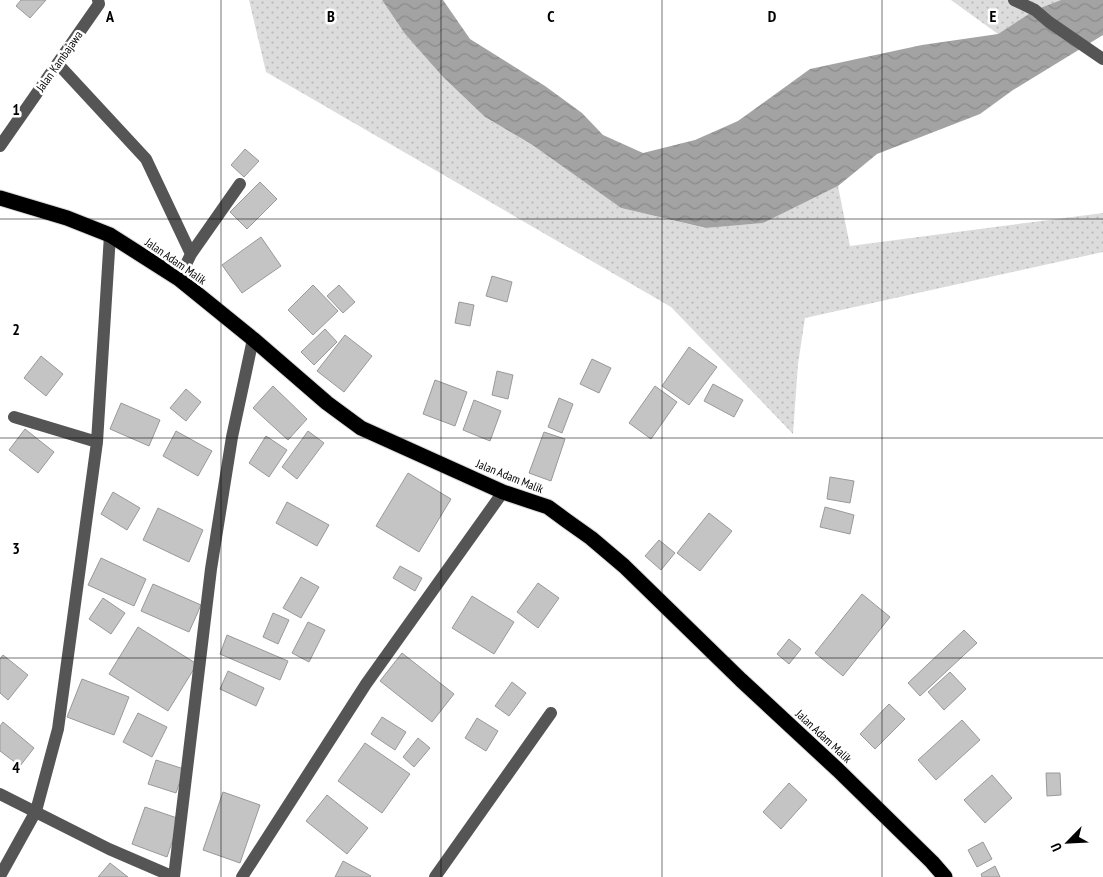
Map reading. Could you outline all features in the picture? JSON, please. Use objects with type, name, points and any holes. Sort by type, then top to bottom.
[{"type":"highway","name":"Jalan Adam Malik","points":[[0,198],[67,218],[110,235],[179,278],[327,403],[361,428],[503,492],[548,508],[591,538],[624,566],[740,680],[845,776],[945,877]]},
{"type":"street","name":"Jalan Kambajawa","points":[[0,146],[99,4],[98,0]]},
{"type":"street","points":[[1014,0],[1035,10],[1049,22],[1103,59]]},
{"type":"street","points":[[58,64],[146,159],[191,254]]},
{"type":"street","points":[[179,278],[191,254],[240,184]]},
{"type":"street","points":[[0,876],[36,811],[58,729],[96,442],[110,235]]},
{"type":"street","points":[[0,794],[109,849],[174,877],[211,570],[232,438],[253,340]]},
{"type":"street","points":[[14,416],[96,442]]},
{"type":"street","points":[[242,877],[366,684],[503,492]]},
{"type":"street","points":[[435,877],[551,713]]},
{"type":"shaded area","points":[[249,0],[382,0],[405,34],[443,77],[485,117],[531,144],[621,208],[705,228],[762,223],[838,186],[850,246],[1103,213],[1103,252],[805,318],[798,364],[793,434],[671,307],[266,72]]},
{"type":"shaded area","points":[[951,0],[1061,0],[1035,10],[998,34]]},
{"type":"water","points":[[382,0],[443,0],[470,39],[545,86],[582,113],[603,135],[643,153],[695,140],[738,121],[810,69],[922,45],[998,34],[1035,10],[1061,0],[1103,0],[1103,35],[1013,90],[980,114],[877,154],[838,186],[763,223],[706,228],[621,208],[531,144],[485,117],[443,77],[405,34]]},
{"type":"building","points":[[21,0],[46,0],[30,18],[16,6]]},
{"type":"building","points":[[245,149],[259,161],[244,177],[231,165]]},
{"type":"building","points":[[260,182],[277,199],[247,229],[230,212]]},
{"type":"building","points":[[261,237],[281,266],[242,293],[222,265]]},
{"type":"building","points":[[492,276],[512,282],[507,302],[486,296]]},
{"type":"building","points":[[313,285],[338,311],[313,335],[288,310]]},
{"type":"building","points":[[339,285],[355,302],[343,313],[327,296]]},
{"type":"building","points":[[459,302],[474,305],[470,326],[455,323]]},
{"type":"building","points":[[325,329],[337,342],[314,365],[301,352]]},
{"type":"building","points":[[345,335],[372,356],[344,392],[317,371]]},
{"type":"building","points":[[689,347],[717,367],[689,405],[662,386]]},
{"type":"building","points":[[41,356],[63,374],[46,396],[24,378]]},
{"type":"building","points":[[592,359],[611,368],[599,393],[580,384]]},
{"type":"building","points":[[497,371],[513,375],[508,399],[492,395]]},
{"type":"building","points":[[435,380],[467,392],[455,426],[423,414]]},
{"type":"building","points":[[713,384],[743,400],[734,417],[704,401]]},
{"type":"building","points":[[273,386],[307,419],[288,440],[253,408]]},
{"type":"building","points":[[655,386],[677,402],[651,439],[629,423]]},
{"type":"building","points":[[186,389],[201,402],[186,421],[170,408]]},
{"type":"building","points":[[559,398],[573,404],[562,433],[548,427]]},
{"type":"building","points":[[474,400],[501,411],[490,441],[463,430]]},
{"type":"building","points":[[121,403],[160,420],[149,446],[110,429]]},
{"type":"building","points":[[25,429],[54,452],[38,473],[9,450]]},
{"type":"building","points":[[176,431],[212,451],[198,476],[163,456]]},
{"type":"building","points":[[308,431],[324,443],[297,479],[282,467]]},
{"type":"building","points":[[544,432],[565,439],[551,481],[529,473]]},
{"type":"building","points":[[266,436],[287,450],[269,477],[249,463]]},
{"type":"building","points":[[408,473],[451,499],[419,552],[376,526]]},
{"type":"building","points":[[830,477],[854,481],[850,503],[827,499]]},
{"type":"building","points":[[113,492],[140,508],[127,530],[101,514]]},
{"type":"building","points":[[287,502],[329,525],[317,546],[276,523]]},
{"type":"building","points":[[825,507],[854,515],[850,534],[820,527]]},
{"type":"building","points":[[158,508],[203,530],[189,562],[143,540]]},
{"type":"building","points":[[709,513],[732,531],[700,571],[677,553]]},
{"type":"building","points":[[659,540],[675,553],[661,570],[645,556]]},
{"type":"building","points":[[101,558],[146,579],[134,606],[88,585]]},
{"type":"building","points":[[400,566],[422,578],[415,591],[393,578]]},
{"type":"building","points":[[301,577],[319,587],[301,618],[283,608]]},
{"type":"building","points":[[538,583],[559,598],[538,628],[517,612]]},
{"type":"building","points":[[153,584],[201,605],[189,632],[141,611]]},
{"type":"building","points":[[862,594],[890,617],[843,676],[815,653]]},
{"type":"building","points":[[472,596],[514,622],[494,654],[452,628]]},
{"type":"building","points":[[103,598],[125,613],[111,634],[89,619]]},
{"type":"building","points":[[273,613],[289,620],[278,644],[263,637]]},
{"type":"building","points":[[308,622],[325,630],[309,662],[292,653]]},
{"type":"building","points":[[138,627],[197,664],[168,711],[109,674]]},
{"type":"building","points":[[964,630],[977,643],[920,696],[908,683]]},
{"type":"building","points":[[227,635],[288,661],[280,680],[220,654]]},
{"type":"building","points":[[789,639],[801,649],[789,664],[777,654]]},
{"type":"building","points":[[402,653],[454,694],[432,722],[380,681]]},
{"type":"building","points":[[3,655],[28,675],[8,700],[0,693],[0,659]]},
{"type":"building","points":[[228,671],[264,688],[256,706],[220,689]]},
{"type":"building","points":[[950,672],[966,689],[944,710],[928,692]]},
{"type":"building","points":[[82,679],[129,697],[114,735],[67,717]]},
{"type":"building","points":[[512,682],[526,693],[509,716],[495,706]]},
{"type":"building","points":[[889,704],[905,719],[875,749],[860,734]]},
{"type":"building","points":[[138,713],[167,727],[152,757],[123,742]]},
{"type":"building","points":[[382,717],[406,732],[395,750],[371,734]]},
{"type":"building","points":[[477,718],[498,731],[486,751],[465,738]]},
{"type":"building","points":[[962,720],[980,740],[936,780],[918,760]]},
{"type":"building","points":[[3,722],[34,748],[20,766],[0,751],[0,726]]},
{"type":"building","points":[[418,738],[430,748],[414,767],[403,757]]},
{"type":"building","points":[[365,743],[410,774],[382,813],[338,781]]},
{"type":"building","points":[[156,760],[184,769],[176,793],[148,784]]},
{"type":"building","points":[[1046,773],[1060,773],[1061,795],[1047,796]]},
{"type":"building","points":[[992,775],[1012,798],[985,823],[964,800]]},
{"type":"building","points":[[789,783],[807,800],[781,829],[763,812]]},
{"type":"building","points":[[223,792],[260,805],[240,863],[203,850]]},
{"type":"building","points":[[327,795],[368,828],[347,854],[306,821]]},
{"type":"building","points":[[145,807],[180,819],[167,857],[132,844]]},
{"type":"building","points":[[983,842],[992,859],[977,867],[968,850]]},
{"type":"building","points":[[343,861],[371,876],[335,877]]},
{"type":"building","points":[[110,863],[128,877],[98,877]]},
{"type":"building","points":[[995,866],[1000,877],[982,877],[981,874]]}]
